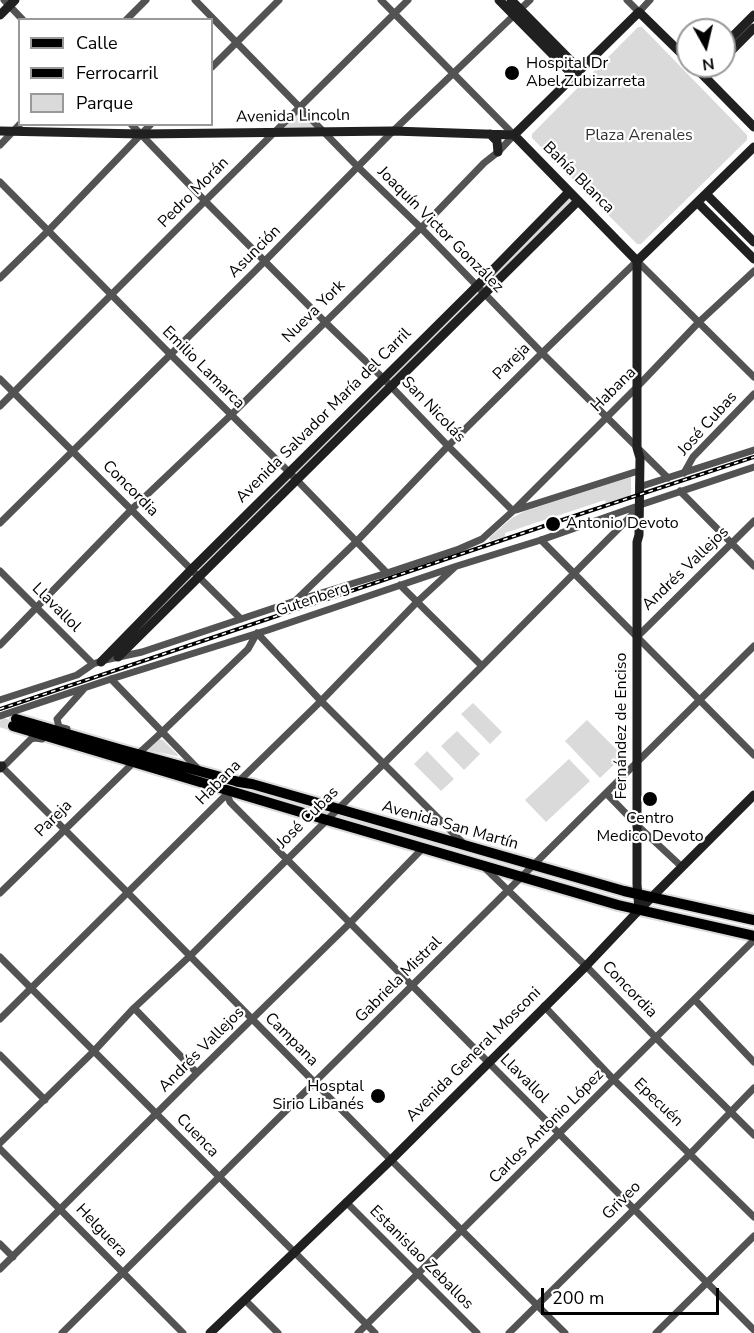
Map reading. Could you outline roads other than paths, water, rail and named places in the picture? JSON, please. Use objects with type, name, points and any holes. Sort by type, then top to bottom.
[{"type":"main road","name":"Avenida San Martín","points":[[752,940],[228,793],[15,722],[239,782],[252,783],[638,895],[754,920]]},
{"type":"street","points":[[128,18],[146,0]]},
{"type":"street","name":"Joaquín Victor González","points":[[195,0],[668,478]]},
{"type":"street","points":[[213,66],[279,0]]},
{"type":"street","name":"Bahía Blanca","points":[[381,0],[754,377]]},
{"type":"street","name":"Pedro Morán","points":[[0,406],[408,0]]},
{"type":"street","points":[[499,0],[517,13],[577,73]]},
{"type":"street","points":[[511,0],[517,13]]},
{"type":"street","name":"Asunción","points":[[0,524],[393,131],[530,0]]},
{"type":"street","points":[[627,0],[676,48]]},
{"type":"street","name":"Nueva York","points":[[0,645],[132,509],[231,415],[650,0]]},
{"type":"street","points":[[0,15],[9,2],[21,18]]},
{"type":"street","points":[[736,33],[754,15]]},
{"type":"street","points":[[736,46],[754,28]]},
{"type":"street","points":[[708,78],[754,127]]},
{"type":"street","name":"San Nicolás","points":[[133,126],[204,201],[391,386],[513,511]]},
{"type":"street","points":[[0,278],[149,126]]},
{"type":"street","points":[[0,145],[17,128]]},
{"type":"street","name":"Avenida Lincoln","points":[[0,131],[17,128],[141,134],[393,131],[514,135]]},
{"type":"street","points":[[490,134],[497,141],[498,152]]},
{"type":"street","name":"Pareja","points":[[295,601],[542,353],[754,147]]},
{"type":"street","name":"Emilio Lamarca","points":[[0,182],[387,573]]},
{"type":"street","name":"Avenida Salvador María del Carril","points":[[292,476],[391,386],[569,192]]},
{"type":"street","points":[[706,194],[754,242]]},
{"type":"street","name":"Avenida Salvador María del Carril","points":[[117,657],[383,378],[578,201]]},
{"type":"street","points":[[698,202],[754,259]]},
{"type":"street","name":"Fernández de Enciso","points":[[636,508],[640,458],[637,387],[637,261]]},
{"type":"street","name":"Habana","points":[[494,529],[699,322],[754,271]]},
{"type":"street","name":"Concordia","points":[[0,379],[241,619]]},
{"type":"street","name":"José Cubas","points":[[684,473],[693,457],[754,394]]},
{"type":"street","name":"Fernández de Enciso","points":[[638,448],[635,458],[635,535],[637,542],[639,910]]},
{"type":"street","points":[[639,487],[754,450]]},
{"type":"street","name":"Gutenberg","points":[[0,716],[541,540],[754,466]]},
{"type":"street","points":[[513,511],[635,472]]},
{"type":"street","points":[[680,491],[754,566]]},
{"type":"street","name":"José Cubas","points":[[0,1143],[576,573],[636,508]]},
{"type":"street","name":"Andrés Vallejos","points":[[637,637],[754,521]]},
{"type":"street","name":"Gutenberg","points":[[0,700],[77,675],[97,663],[142,652],[478,542],[494,529]]},
{"type":"street","points":[[541,540],[754,755]]},
{"type":"street","name":"Habana","points":[[0,1019],[321,701],[417,602],[457,566]]},
{"type":"street","name":"Llavallol","points":[[0,571],[97,663]]},
{"type":"street","name":"Avenida Salvador María del Carril","points":[[97,663],[195,573]]},
{"type":"street","points":[[400,585],[482,666]]},
{"type":"street","points":[[138,754],[248,649],[256,633],[467,846]]},
{"type":"street","name":"Gabriela Mistral","points":[[62,1333],[754,646]]},
{"type":"street","points":[[111,679],[199,771]]},
{"type":"street","name":"Avenida San Martín","points":[[85,688],[58,717],[59,727],[127,747],[138,754]]},
{"type":"street","name":"Avenida San Martín","points":[[1,766],[6,764],[28,741],[39,738],[130,765],[154,768]]},
{"type":"street","name":"Pareja","points":[[0,893],[130,765]]},
{"type":"street","name":"Campana","points":[[1,766],[565,1333]]},
{"type":"street","points":[[606,792],[682,867]]},
{"type":"street","name":"Llavallol","points":[[228,793],[230,802],[754,1330]]},
{"type":"street","name":"Avenida General Mosconi","points":[[210,1333],[391,1160],[754,795]]},
{"type":"street","name":"Andrés Vallejos","points":[[0,1269],[423,848]]},
{"type":"street","name":"Concordia","points":[[482,866],[586,966],[754,1135]]},
{"type":"street","name":"Carlos Antonio López","points":[[358,1333],[695,1000],[752,940]]},
{"type":"street","name":"Cuenca","points":[[0,957],[375,1333]]},
{"type":"street","points":[[695,1000],[754,1062]]},
{"type":"street","name":"Epecuén","points":[[544,1006],[614,1080],[754,1217]]},
{"type":"street","points":[[134,1008],[197,1073]]},
{"type":"street","points":[[0,1055],[45,1100]]},
{"type":"street","name":"Griveo","points":[[508,1333],[754,1088]]},
{"type":"street","name":"Helguera","points":[[0,1149],[183,1333]]},
{"type":"street","name":"Estanislao Zeballos","points":[[346,1202],[477,1333]]},
{"type":"street","points":[[656,1333],[754,1236]]},
{"type":"street","points":[[0,1244],[13,1257]]},
{"type":"street","points":[[245,1300],[278,1333]]},
{"type":"tunnel","points":[[0,722],[13,726]]},
{"type":"railway","points":[[0,709],[754,457]]},
{"type":"place","name":"Hospital Dr Abel Zubizarreta","points":[[512,73]]},
{"type":"place","name":"Antonio Devoto","points":[[553,524]]},
{"type":"place","name":"Centro Medico Devoto","points":[[650,799]]},
{"type":"place","name":"Hosptal Sirio Libanés","points":[[378,1096]]},
{"type":"park label","name":"Plaza Arenales","points":[[639,136]]}]
